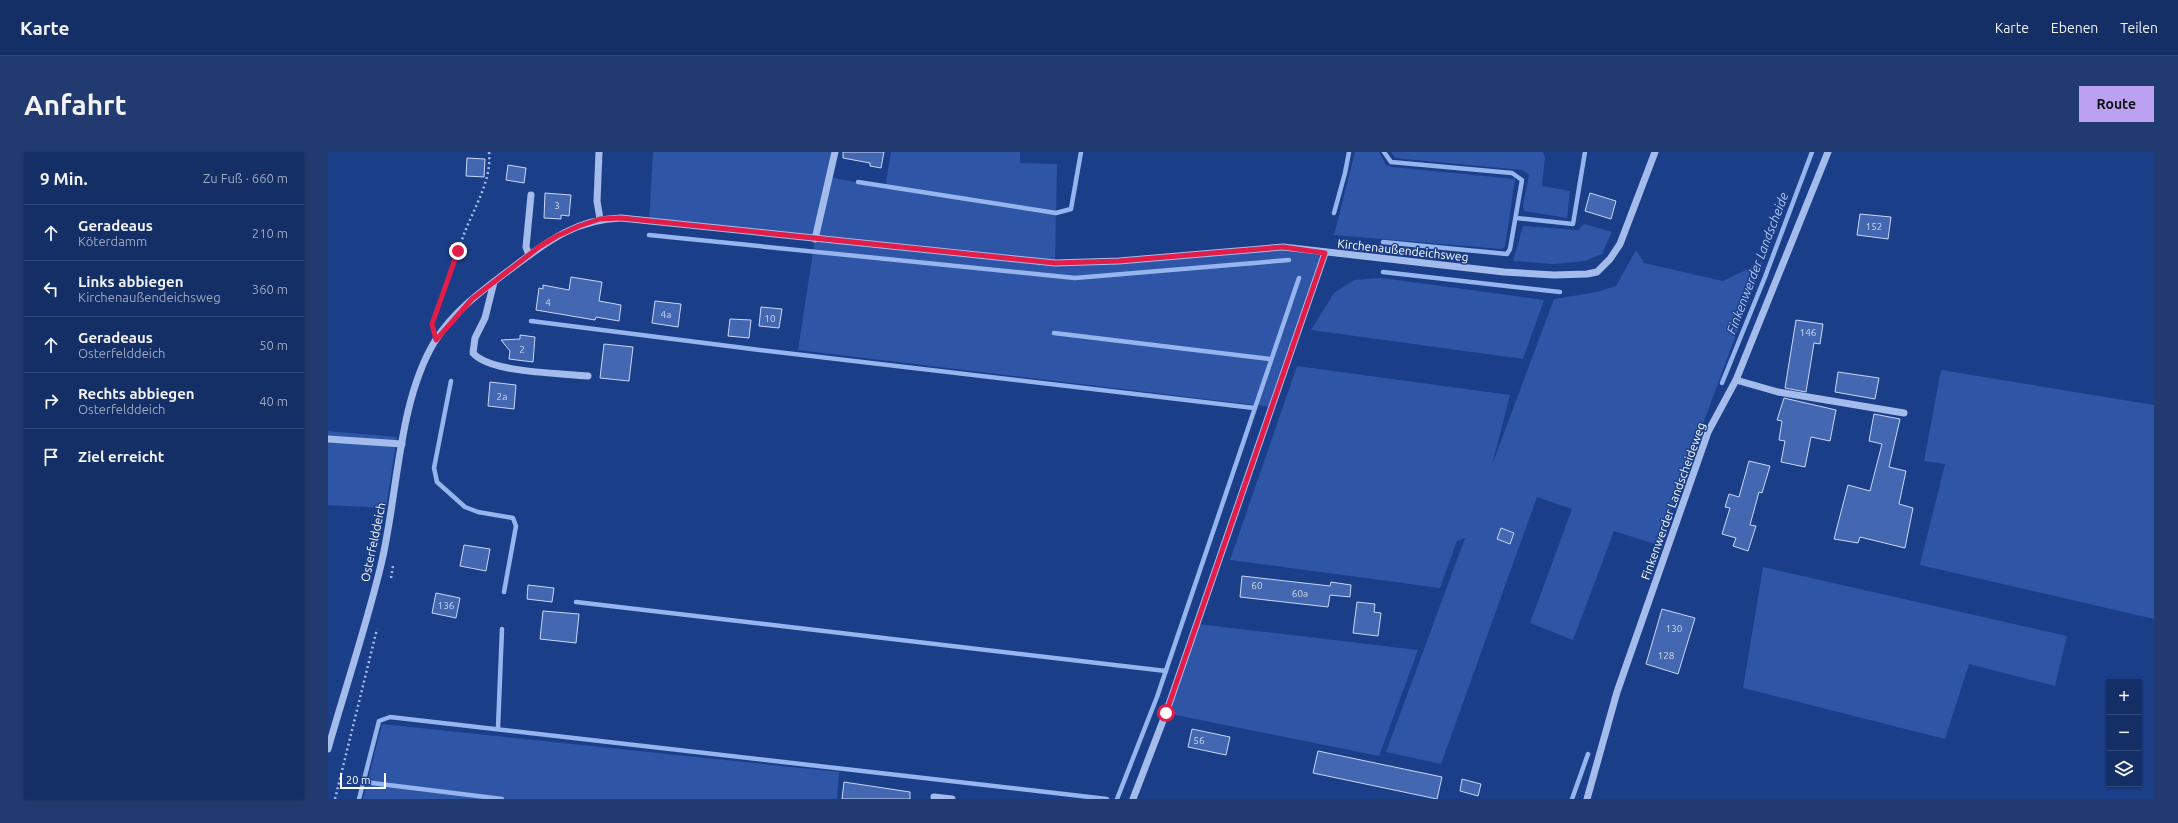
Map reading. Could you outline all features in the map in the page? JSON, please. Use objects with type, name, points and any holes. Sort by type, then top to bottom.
[{"type":"street","points":[[598,152],[597,201],[600,219]]},
{"type":"street","points":[[815,239],[835,152]]},
{"type":"street","name":"Kirchenaußendeichsweg","points":[[512,268],[557,236],[600,219],[621,218],[1055,263],[1119,261],[1283,247],[1325,253],[1504,272],[1554,275],[1596,272],[1610,259],[1620,244],[1655,152]]},
{"type":"street","name":"Finkenwerder Landscheideweg","points":[[1587,799],[1617,692],[1666,547],[1708,432],[1736,380],[1828,152]]},
{"type":"street","points":[[529,255],[526,247],[531,195]]},
{"type":"street","points":[[1133,799],[1166,713],[1325,253]]},
{"type":"street","name":"Osterfelddeich","points":[[328,749],[380,568],[409,408],[425,360],[436,340],[472,299],[512,268]]},
{"type":"street","points":[[494,282],[485,318],[475,338],[473,353],[477,358],[496,366],[588,376]]},
{"type":"street","points":[[1736,380],[1778,392],[1904,413]]},
{"type":"street","points":[[328,439],[402,444]]},
{"type":"street","points":[[934,797],[952,799]]},
{"type":"path","points":[[436,340],[432,324],[475,204],[488,177],[490,168],[489,152]]},
{"type":"shaded area","points":[[653,152],[834,152],[829,177],[885,188],[891,152],[1020,152],[1020,163],[1057,164],[1055,263],[1283,247],[1325,253],[1272,407],[798,350],[815,239],[649,221]]},
{"type":"shaded area","points":[[1355,152],[1379,152],[1386,165],[1392,167],[1515,179],[1505,246],[1502,249],[1334,235]]},
{"type":"shaded area","points":[[1391,152],[1543,152],[1545,157],[1542,186],[1570,191],[1567,218],[1524,211],[1523,205],[1529,175],[1522,170],[1395,158]]},
{"type":"shaded area","points":[[1584,224],[1612,232],[1602,254],[1585,261],[1554,264],[1513,261],[1523,226],[1578,230]]},
{"type":"shaded area","points":[[1636,250],[1644,263],[1723,281],[1763,262],[1658,545],[1614,531],[1573,640],[1530,623],[1572,509],[1537,497],[1441,764],[1386,752],[1465,538],[1457,541],[1440,588],[1230,560],[1297,366],[1510,395],[1492,465],[1554,299],[1597,292],[1616,286]]},
{"type":"shaded area","points":[[1382,278],[1544,300],[1523,359],[1311,330],[1334,293],[1354,280]]},
{"type":"shaded area","points":[[1941,370],[2154,405],[2154,619],[1920,565],[1945,464],[1924,461]]},
{"type":"shaded area","points":[[328,431],[397,437],[386,508],[328,505]]},
{"type":"shaded area","points":[[1763,567],[2067,636],[2055,686],[1969,664],[1945,739],[1743,688]]},
{"type":"shaded area","points":[[1197,624],[1418,650],[1379,756],[1166,713]]},
{"type":"shaded area","points":[[382,724],[839,772],[837,799],[363,799]]},
{"type":"building","points":[[843,152],[884,152],[881,168],[870,166],[870,163],[843,158]]},
{"type":"building","points":[[467,158],[485,159],[484,177],[466,176]]},
{"type":"building","points":[[508,165],[526,168],[524,183],[506,180]]},
{"type":"building","points":[[545,193],[571,195],[569,216],[561,215],[561,219],[544,218]]},
{"type":"building","points":[[1590,193],[1616,201],[1611,219],[1585,211]]},
{"type":"building","points":[[1860,214],[1891,217],[1888,239],[1857,235]]},
{"type":"building","points":[[571,277],[602,282],[599,301],[621,305],[619,321],[596,317],[595,320],[536,310],[539,288],[543,289],[543,285],[569,290]]},
{"type":"building","points":[[655,301],[681,304],[678,327],[652,323]]},
{"type":"building","points":[[761,307],[782,309],[779,328],[759,326]]},
{"type":"building","points":[[730,319],[751,320],[749,338],[728,336]]},
{"type":"building","points":[[1796,320],[1823,324],[1820,344],[1814,343],[1806,392],[1785,388]]},
{"type":"building","points":[[520,335],[535,337],[533,362],[509,359],[510,351],[501,340],[520,339]]},
{"type":"building","points":[[604,344],[633,347],[629,381],[600,378]]},
{"type":"building","points":[[1838,372],[1879,378],[1875,399],[1835,392]]},
{"type":"building","points":[[490,382],[516,385],[514,409],[488,406]]},
{"type":"building","points":[[1784,398],[1836,410],[1830,441],[1811,437],[1805,467],[1781,462],[1785,441],[1779,440],[1782,421],[1777,420]]},
{"type":"building","points":[[1874,414],[1900,419],[1889,467],[1906,471],[1899,504],[1913,508],[1905,548],[1860,537],[1858,543],[1834,539],[1848,485],[1870,491],[1882,444],[1869,441]]},
{"type":"building","points":[[1749,461],[1770,466],[1762,493],[1759,492],[1750,525],[1756,526],[1748,551],[1733,546],[1736,538],[1722,534],[1730,508],[1725,507],[1729,494],[1739,497]]},
{"type":"building","points":[[1501,528],[1514,533],[1510,544],[1497,539]]},
{"type":"building","points":[[464,545],[490,549],[486,571],[460,566]]},
{"type":"building","points":[[1242,576],[1330,586],[1331,582],[1351,585],[1350,597],[1330,595],[1328,607],[1240,597]]},
{"type":"building","points":[[528,585],[554,588],[552,602],[527,599]]},
{"type":"building","points":[[436,593],[460,598],[456,618],[432,613]]},
{"type":"building","points":[[1357,602],[1375,604],[1374,612],[1381,613],[1378,636],[1353,633]]},
{"type":"building","points":[[1662,609],[1695,618],[1678,674],[1646,664]]},
{"type":"building","points":[[543,611],[579,614],[576,643],[540,639]]},
{"type":"building","points":[[1192,729],[1230,737],[1226,755],[1188,747]]},
{"type":"building","points":[[1318,751],[1442,777],[1437,799],[1313,773]]},
{"type":"building","points":[[1462,779],[1481,784],[1478,796],[1460,791]]},
{"type":"building","points":[[844,782],[910,792],[910,799],[842,799]]},
{"type":"waterway","points":[[858,182],[1056,213],[1071,209],[1081,152]]},
{"type":"waterway","points":[[1334,213],[1349,152]]},
{"type":"waterway","points":[[1383,242],[1507,254],[1510,249],[1522,180],[1512,173],[1391,162],[1384,152]]},
{"type":"waterway","points":[[1516,218],[1573,224],[1585,152]]},
{"type":"waterway","name":"Finkenwerder Landscheide","points":[[1722,383],[1765,277],[1812,152]]},
{"type":"waterway","points":[[649,235],[1075,278],[1289,260]]},
{"type":"waterway","points":[[1383,272],[1560,292]]},
{"type":"waterway","points":[[1117,799],[1157,697],[1299,278]]},
{"type":"waterway","points":[[531,321],[752,349],[1254,408]]},
{"type":"waterway","points":[[1054,333],[1270,359]]},
{"type":"waterway","points":[[451,381],[434,468],[437,482],[465,507],[478,512],[513,518],[516,526],[504,592]]},
{"type":"waterway","points":[[576,602],[1166,671]]},
{"type":"waterway","points":[[498,728],[502,629]]},
{"type":"waterway","points":[[359,799],[379,721],[390,717],[1107,799]]},
{"type":"waterway","name":"Finkenwerder Landscheide","points":[[1572,799],[1588,754]]},
{"type":"waterway","points":[[364,782],[502,799]]},
{"type":"route","points":[[458,251],[432,324],[436,340],[472,299],[539,247],[557,236],[579,226],[600,219],[621,218],[1055,263],[1119,261],[1283,247],[1325,253],[1166,713]]}]
